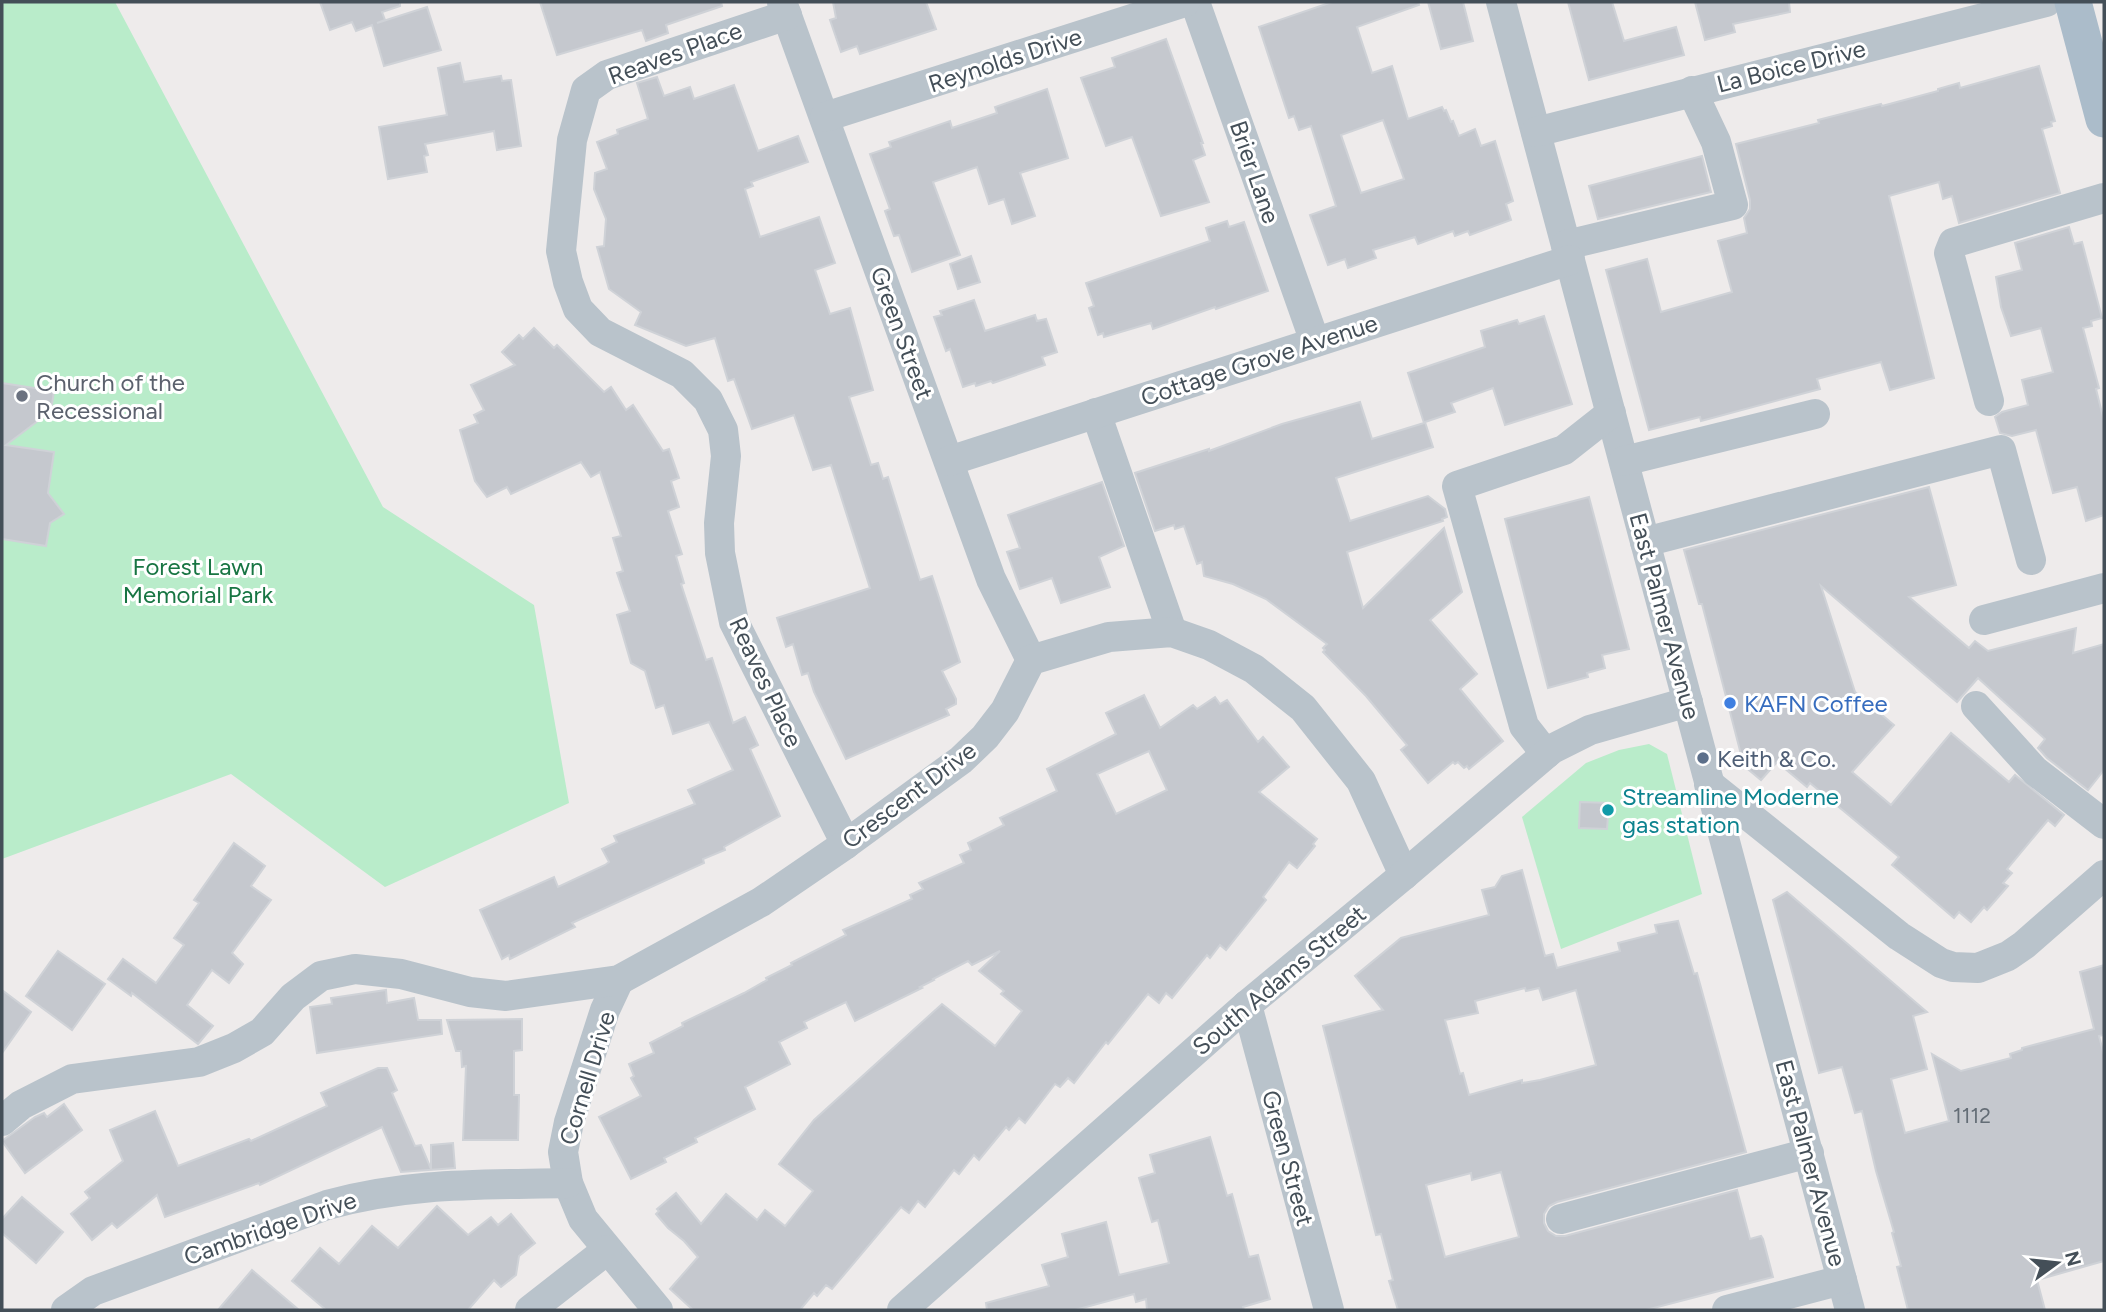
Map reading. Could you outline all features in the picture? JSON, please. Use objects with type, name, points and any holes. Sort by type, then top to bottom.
[{"type":"main road","points":[[2073,2],[2104,119]]},
{"type":"street","name":"Reynolds Drive","points":[[825,117],[1185,2]]},
{"type":"street","name":"Brier Lane","points":[[1195,2],[1315,342]]},
{"type":"street","name":"East Palmer Avenue","points":[[1501,2],[1850,1310]]},
{"type":"street","name":"La Boice Drive","points":[[1536,132],[2046,2]]},
{"type":"street","name":"Green Street","points":[[785,8],[991,579],[1031,660]]},
{"type":"street","name":"Reaves Place","points":[[785,8],[607,75],[586,90],[572,140],[561,251],[578,309],[600,332],[682,374],[708,400],[723,430],[726,456],[719,523],[720,553],[734,622],[846,845]]},
{"type":"street","name":"Cottage Grove Avenue","points":[[949,461],[1315,342],[1568,253],[1733,205],[1716,142],[1692,91]]},
{"type":"street","points":[[1989,401],[1949,253],[1954,243],[2104,198]]},
{"type":"street","points":[[1096,413],[1172,632]]},
{"type":"street","points":[[1546,754],[1524,726],[1457,486],[1564,450],[1611,413]]},
{"type":"street","points":[[1624,461],[1815,414]]},
{"type":"street","points":[[1645,542],[2001,450],[2031,560]]},
{"type":"street","points":[[1984,621],[2104,589]]},
{"type":"street","points":[[1031,660],[1109,637],[1172,632],[1209,645],[1254,669],[1303,708],[1361,781],[1404,875]]},
{"type":"street","name":"Crescent Drive","points":[[619,981],[761,902],[846,845],[961,760],[985,737],[1005,711],[1031,660]]},
{"type":"street","name":"South Adams Street","points":[[902,1310],[932,1299],[1247,1005],[1546,754],[1562,742],[1590,730],[1688,702]]},
{"type":"street","points":[[1976,706],[2035,771],[2104,824]]},
{"type":"street","points":[[1709,784],[1899,936],[1941,963],[1953,967],[1978,968],[2008,956],[2104,875]]},
{"type":"street","points":[[2,1121],[21,1105],[72,1080],[199,1062],[234,1048],[262,1032],[293,997],[321,976],[355,969],[401,974],[470,992],[506,996],[619,981]]},
{"type":"street","name":"Cornell Drive","points":[[619,981],[605,1010],[569,1122],[563,1152],[568,1184],[583,1219],[659,1310]]},
{"type":"street","name":"Green Street","points":[[1247,1005],[1329,1310]]},
{"type":"street","points":[[1561,1219],[1809,1153]]},
{"type":"street","name":"Cambridge Drive","points":[[66,1310],[93,1291],[327,1205],[366,1194],[415,1187],[568,1184]]},
{"type":"street","points":[[530,1310],[607,1250]]},
{"type":"street","points":[[1727,1310],[1842,1280]]},
{"type":"green space","name":"Forest Lawn Memorial Park","points":[[2,2],[115,2],[383,507],[534,605],[569,803],[385,887],[231,774],[2,859]]},
{"type":"green space","points":[[1649,744],[1667,754],[1702,894],[1561,949],[1522,817],[1586,763],[1619,750]]},
{"type":"building","points":[[320,2],[400,2],[400,6],[382,12],[385,20],[377,23],[427,7],[441,50],[384,66],[372,25],[356,31],[352,22],[330,30]]},
{"type":"building","points":[[540,2],[721,2],[722,6],[666,25],[668,33],[646,41],[642,30],[557,55]]},
{"type":"building","points":[[833,2],[926,2],[936,29],[860,54],[857,46],[841,52],[830,20],[836,18]]},
{"type":"building","points":[[1332,2],[1418,2],[1419,5],[1357,27],[1372,73],[1392,66],[1408,119],[1442,107],[1451,122],[1453,121],[1459,136],[1475,129],[1481,146],[1495,141],[1513,201],[1506,204],[1511,220],[1470,235],[1468,231],[1455,236],[1453,231],[1418,244],[1415,237],[1373,250],[1376,258],[1348,268],[1345,259],[1328,265],[1310,215],[1336,206],[1311,126],[1299,130],[1294,116],[1289,118],[1259,27]],"holes":[[[1383,120],[1404,179],[1361,193],[1341,135]]]},
{"type":"building","points":[[1428,2],[1463,2],[1473,41],[1441,49]]},
{"type":"building","points":[[1568,2],[1612,2],[1624,41],[1676,27],[1684,55],[1589,80]]},
{"type":"building","points":[[1695,2],[1789,2],[1790,12],[1733,24],[1735,32],[1705,40]]},
{"type":"building","points":[[1166,39],[1203,143],[1205,155],[1193,160],[1209,202],[1161,216],[1132,137],[1106,146],[1081,78],[1115,67],[1112,58]]},
{"type":"building","points":[[460,63],[464,82],[501,76],[502,81],[511,80],[521,146],[497,150],[494,131],[425,144],[428,155],[424,156],[427,172],[388,179],[379,127],[447,115],[438,68]]},
{"type":"building","points":[[2039,66],[2055,121],[2051,122],[2052,126],[2042,129],[2060,193],[1959,223],[1952,196],[1943,199],[1939,182],[1889,196],[1934,378],[1890,390],[1881,362],[1817,379],[1820,389],[1701,421],[1700,417],[1649,430],[1606,270],[1647,259],[1661,312],[1732,292],[1718,241],[1747,233],[1744,218],[1750,209],[1736,144],[1819,123],[1818,120],[1938,91],[1959,83],[1960,88]]},
{"type":"building","points":[[657,77],[664,96],[690,87],[694,99],[734,85],[758,151],[798,136],[808,162],[751,182],[753,186],[745,189],[760,237],[819,217],[835,263],[815,270],[830,314],[850,308],[873,390],[849,397],[871,465],[878,463],[883,479],[888,477],[920,580],[932,576],[960,662],[942,671],[956,699],[956,704],[946,709],[949,715],[846,759],[814,692],[808,673],[802,675],[793,644],[786,647],[777,618],[870,588],[831,465],[813,470],[794,415],[752,429],[734,379],[728,381],[715,338],[686,346],[635,325],[641,312],[609,289],[597,247],[604,246],[606,219],[594,189],[595,173],[607,169],[597,142],[618,134],[617,130],[648,119],[637,83]]},
{"type":"building","points":[[1047,89],[1068,158],[1020,173],[1035,216],[1012,224],[1004,199],[989,204],[977,167],[933,182],[960,255],[912,272],[899,235],[894,236],[885,211],[890,209],[870,154],[891,147],[889,142],[950,121],[952,128],[997,113],[995,107]]},
{"type":"building","points":[[1702,156],[1711,192],[1598,219],[1589,186]]},
{"type":"building","points":[[1227,221],[1229,227],[1244,222],[1268,291],[1153,329],[1151,323],[1104,337],[1103,333],[1098,335],[1089,308],[1094,306],[1086,283],[1210,241],[1206,228]]},
{"type":"building","points":[[2069,227],[2074,244],[2082,242],[2102,318],[2091,321],[2092,326],[2083,328],[2099,388],[2096,389],[2104,421],[2104,515],[2086,521],[2077,487],[2053,493],[2036,430],[2012,436],[2000,433],[1995,417],[2002,412],[2028,405],[2022,380],[2053,372],[2041,328],[2011,336],[2001,307],[1996,277],[2022,270],[2015,243]]},
{"type":"building","points":[[971,256],[980,282],[958,289],[950,264]]},
{"type":"building","points":[[974,300],[985,331],[1035,315],[1037,321],[1046,319],[1057,352],[1042,357],[1045,365],[993,383],[991,381],[976,386],[975,383],[963,387],[950,349],[946,351],[934,317],[942,315],[940,311]]},
{"type":"building","points":[[1544,316],[1572,404],[1505,425],[1493,388],[1451,403],[1455,412],[1425,422],[1433,447],[1336,478],[1350,521],[1428,496],[1445,509],[1447,517],[1442,519],[1443,521],[1347,552],[1363,608],[1444,528],[1462,592],[1430,620],[1477,674],[1460,689],[1503,741],[1469,769],[1453,762],[1428,783],[1401,750],[1407,745],[1366,696],[1323,652],[1327,644],[1266,599],[1233,584],[1204,576],[1202,562],[1197,564],[1184,526],[1175,529],[1174,525],[1155,531],[1135,473],[1209,451],[1282,424],[1360,402],[1372,439],[1424,423],[1408,373],[1485,347],[1481,331],[1517,320],[1519,324]]},
{"type":"building","points":[[534,328],[554,348],[557,345],[604,392],[611,387],[626,410],[633,405],[663,451],[669,449],[679,478],[671,481],[679,507],[668,511],[682,554],[676,556],[684,583],[681,584],[706,660],[712,658],[733,723],[745,717],[758,745],[750,749],[780,816],[724,847],[725,850],[703,859],[704,863],[572,923],[575,927],[510,959],[509,955],[502,959],[480,910],[554,877],[558,887],[605,865],[609,862],[602,849],[617,842],[614,836],[695,804],[688,790],[733,770],[709,722],[673,734],[664,705],[656,708],[645,671],[631,663],[617,615],[630,611],[617,573],[623,571],[613,538],[621,536],[600,472],[591,477],[581,462],[511,494],[507,487],[487,497],[475,481],[460,430],[478,423],[474,415],[484,410],[471,385],[515,365],[502,352],[519,335],[523,339]]},
{"type":"building","points":[[2,383],[54,391],[51,411],[6,445],[54,452],[48,493],[64,514],[50,523],[46,546],[2,539]]},
{"type":"building","points":[[1102,482],[1124,546],[1099,557],[1110,587],[1061,603],[1052,578],[1020,589],[1007,552],[1020,548],[1008,515]]},
{"type":"building","points":[[1929,487],[1956,585],[1909,597],[1969,648],[1975,641],[1988,651],[2076,628],[2073,653],[2104,644],[2104,770],[2088,790],[2047,758],[2038,748],[2045,739],[1978,678],[1957,702],[1821,586],[1855,692],[1894,725],[1852,772],[1891,805],[1951,733],[2009,782],[2015,775],[2064,815],[2055,826],[2048,820],[2007,869],[2012,873],[2003,883],[2008,886],[1987,910],[1984,907],[1971,922],[1959,912],[1954,918],[1892,865],[1899,857],[1810,783],[1807,787],[1777,762],[1761,780],[1744,766],[1702,604],[1699,604],[1684,550]]},
{"type":"building","points":[[1589,497],[1629,649],[1602,655],[1605,668],[1587,673],[1588,677],[1548,688],[1505,519]]},
{"type":"building","points":[[1144,695],[1160,728],[1193,705],[1197,709],[1215,697],[1220,704],[1227,700],[1258,742],[1263,737],[1289,767],[1259,792],[1317,839],[1313,844],[1315,846],[1297,868],[1289,862],[1263,897],[1266,900],[1226,950],[1220,945],[1210,958],[1207,955],[1172,998],[1166,993],[1159,1003],[1148,994],[1074,1083],[1068,1078],[1060,1087],[1055,1084],[1025,1123],[1019,1118],[1009,1130],[1006,1127],[979,1160],[974,1155],[959,1174],[954,1170],[925,1207],[918,1201],[909,1213],[901,1207],[832,1289],[826,1285],[817,1296],[814,1293],[800,1310],[693,1310],[670,1289],[698,1257],[656,1214],[659,1211],[657,1209],[676,1193],[701,1224],[726,1194],[757,1220],[765,1210],[785,1226],[813,1191],[779,1164],[814,1120],[942,1004],[995,1046],[1022,1011],[1001,994],[1004,991],[979,971],[1000,951],[972,965],[968,961],[920,987],[922,988],[855,1021],[846,1002],[804,1022],[807,1028],[779,1042],[790,1064],[745,1087],[755,1109],[695,1138],[697,1142],[664,1158],[666,1162],[631,1179],[599,1117],[641,1096],[631,1078],[634,1076],[629,1064],[654,1053],[650,1043],[683,1026],[682,1023],[744,993],[792,965],[791,963],[846,935],[843,930],[912,899],[910,895],[923,889],[919,883],[964,863],[960,855],[971,850],[968,843],[1004,825],[1000,818],[1057,791],[1047,769],[1116,734],[1106,713]],"holes":[[[1149,751],[1167,790],[1116,814],[1097,774]]]},
{"type":"building","points":[[1580,802],[1609,803],[1607,829],[1579,828]]},
{"type":"building","points":[[234,843],[265,866],[251,886],[271,900],[232,953],[243,964],[229,983],[212,970],[187,1005],[213,1026],[198,1044],[132,993],[131,996],[108,979],[123,959],[156,983],[184,945],[174,938],[199,903],[194,900]]},
{"type":"building","points":[[1522,870],[1545,956],[1553,954],[1557,968],[1620,951],[1618,943],[1657,933],[1655,925],[1678,921],[1694,974],[1697,973],[1746,1152],[1557,1202],[1549,1206],[1544,1214],[1548,1231],[1556,1236],[1565,1236],[1737,1190],[1750,1239],[1761,1236],[1763,1239],[1773,1277],[1646,1310],[1398,1310],[1389,1281],[1393,1280],[1381,1234],[1376,1235],[1323,1026],[1383,1010],[1355,976],[1401,938],[1489,915],[1482,890],[1495,887],[1502,876]],"holes":[[[1525,988],[1526,991],[1539,988],[1543,1000],[1576,990],[1596,1065],[1540,1080],[1522,1083],[1522,1080],[1469,1095],[1463,1073],[1460,1074],[1445,1020],[1478,1013],[1475,1001]],[[1501,1172],[1519,1237],[1445,1257],[1426,1185],[1471,1173],[1472,1180]]]},
{"type":"building","points":[[1787,892],[1927,1012],[1913,1016],[1927,1069],[1891,1079],[1905,1133],[1949,1121],[1932,1054],[1961,1071],[2011,1058],[2010,1054],[2022,1048],[2094,1029],[2080,972],[2104,965],[2104,1035],[2099,1036],[2104,1055],[2104,1261],[2037,1280],[2045,1310],[1908,1310],[1897,1267],[1901,1266],[1892,1233],[1894,1232],[1862,1111],[1855,1113],[1842,1067],[1819,1073],[1773,900]]},
{"type":"building","points":[[58,951],[105,984],[72,1030],[26,996]]},
{"type":"building","points":[[2,990],[31,1012],[2,1053]]},
{"type":"building","points":[[386,990],[387,1003],[414,998],[418,1020],[441,1020],[442,1034],[317,1053],[310,1007],[332,1004],[331,998]]},
{"type":"building","points":[[522,1019],[522,1050],[514,1051],[514,1095],[519,1095],[518,1140],[463,1140],[466,1066],[462,1067],[461,1051],[456,1051],[447,1020]]},
{"type":"building","points":[[378,1068],[387,1068],[397,1090],[392,1093],[415,1146],[421,1145],[431,1169],[431,1145],[453,1143],[455,1168],[401,1172],[382,1127],[260,1185],[259,1183],[165,1217],[157,1195],[117,1228],[112,1223],[92,1240],[71,1214],[90,1198],[85,1192],[123,1161],[110,1130],[155,1111],[178,1166],[249,1139],[251,1141],[327,1106],[321,1093]]},
{"type":"building","points":[[64,1104],[82,1130],[25,1173],[2,1141],[35,1117],[44,1113],[47,1117]]},
{"type":"building","points":[[1210,1137],[1227,1196],[1232,1194],[1249,1257],[1258,1255],[1270,1299],[1243,1307],[1244,1310],[1147,1310],[1146,1299],[1136,1302],[1134,1294],[1075,1310],[987,1310],[986,1303],[1049,1286],[1042,1265],[1068,1257],[1062,1234],[1106,1222],[1119,1275],[1169,1263],[1158,1220],[1152,1222],[1139,1178],[1155,1173],[1150,1155]]},
{"type":"building","points":[[22,1197],[63,1232],[36,1263],[2,1233],[2,1219]]},
{"type":"building","points":[[437,1206],[468,1235],[491,1217],[498,1225],[511,1214],[535,1243],[519,1256],[516,1275],[501,1287],[494,1280],[468,1310],[326,1310],[292,1281],[320,1248],[339,1264],[372,1226],[398,1248]]},
{"type":"building","points":[[252,1270],[299,1310],[218,1310]]},
{"type":"place","name":"Church of the Recessional","points":[[22,396]]},
{"type":"place","name":"KAFN Coffee","points":[[1730,703]]},
{"type":"place","name":"Keith & Co.","points":[[1703,758]]},
{"type":"place","name":"Streamline Moderne gas station","points":[[1608,810]]}]
